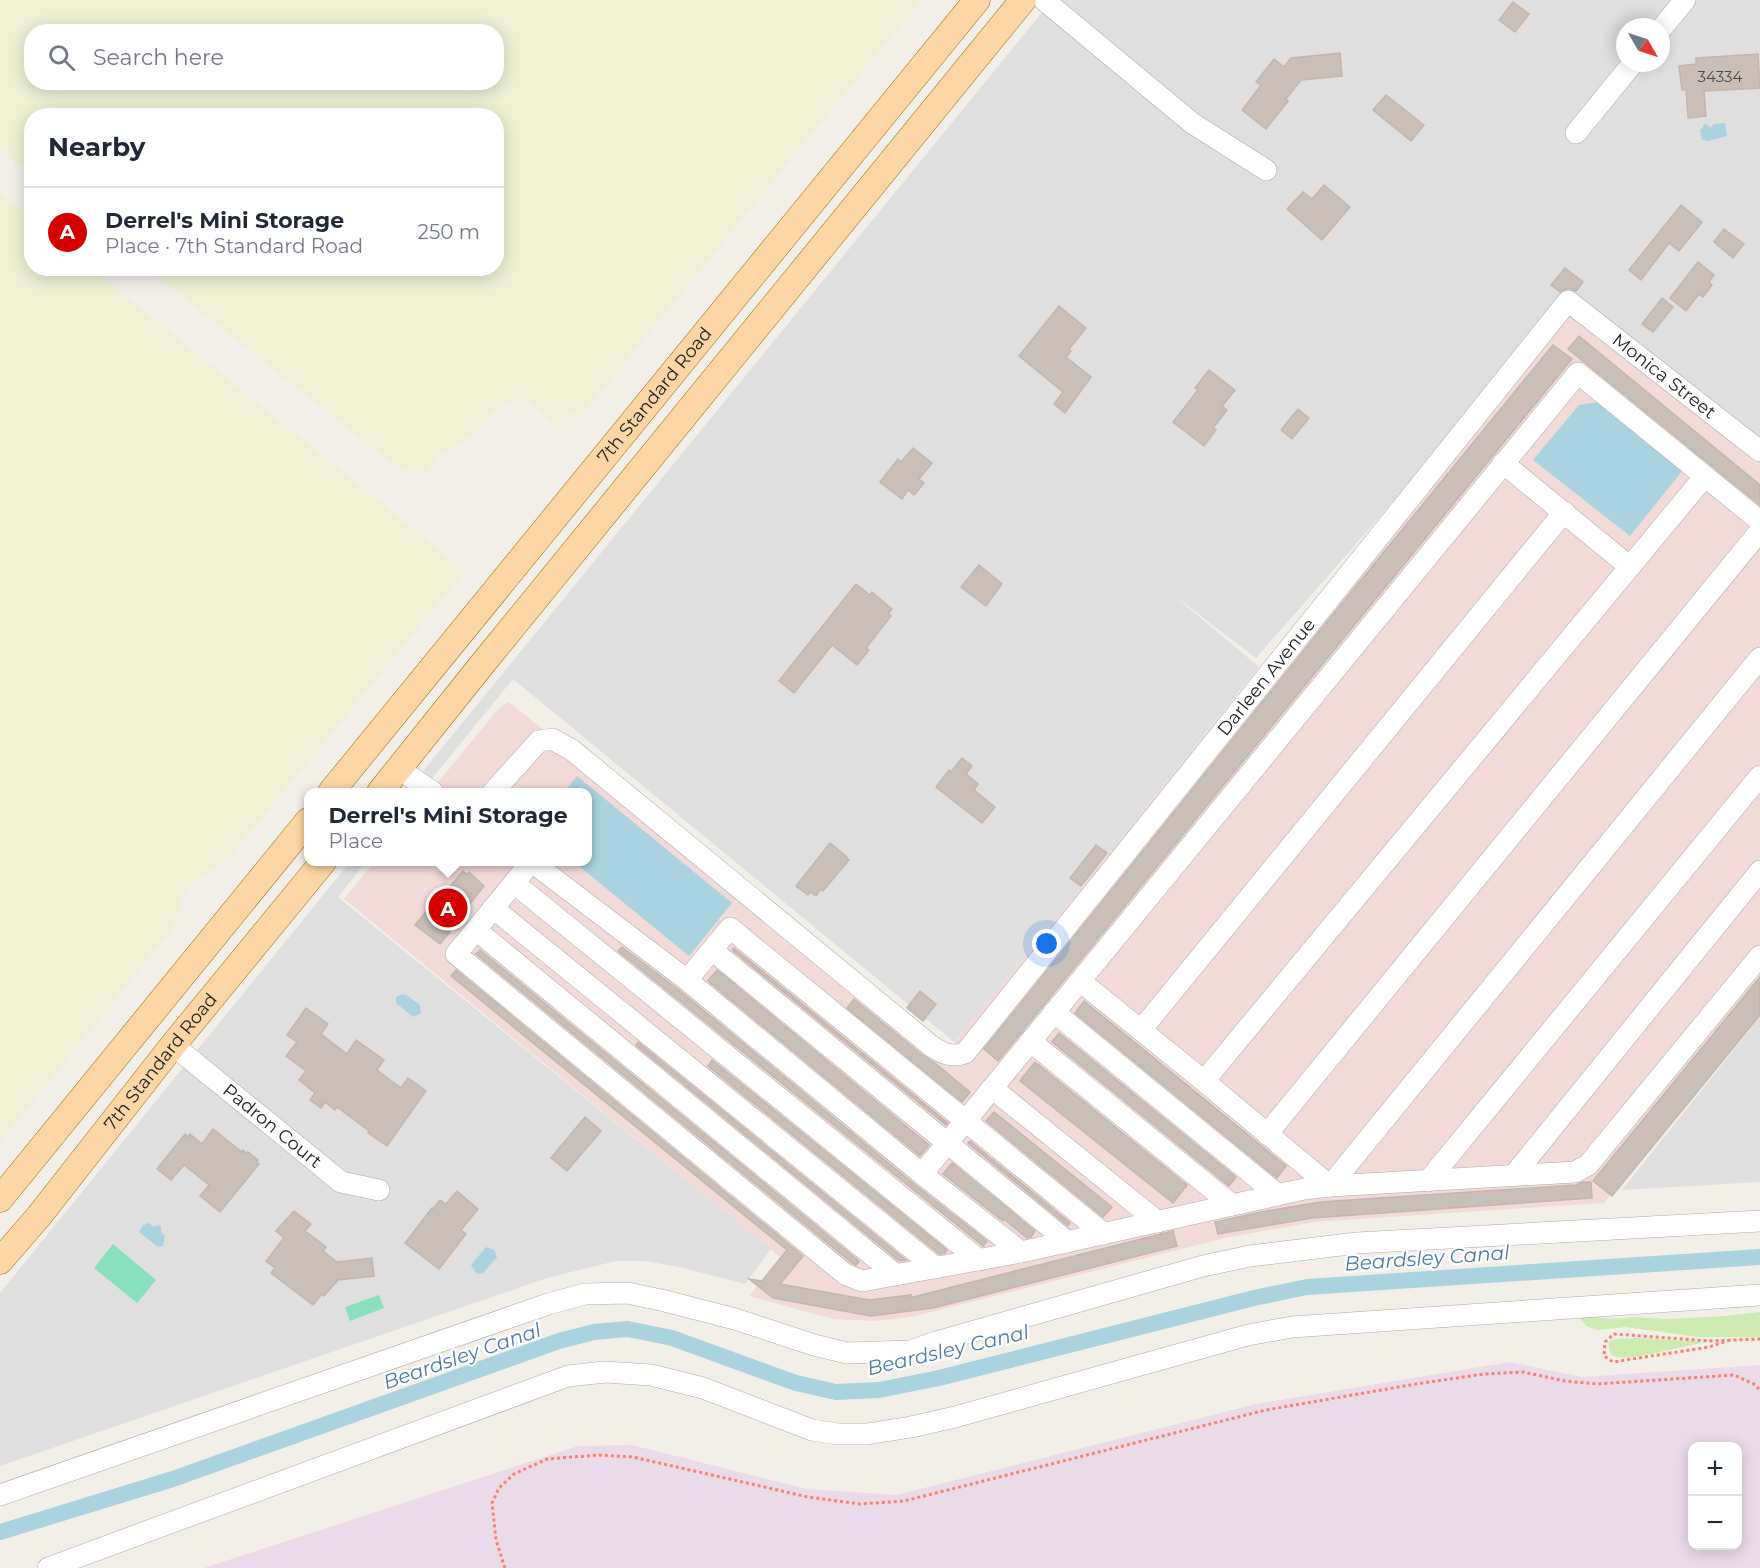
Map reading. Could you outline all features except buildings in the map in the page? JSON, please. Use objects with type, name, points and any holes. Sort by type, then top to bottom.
[{"type":"main road","name":"7th Standard Road","points":[[335,788],[977,0]]},
{"type":"main road","name":"7th Standard Road","points":[[383,788],[1023,0]]},
{"type":"main road","name":"7th Standard Road","points":[[0,1199],[304,827]]},
{"type":"main road","name":"7th Standard Road","points":[[0,1261],[39,1216],[173,1045],[319,866]]},
{"type":"street","points":[[1044,0],[1192,123],[1266,170]]},
{"type":"street","points":[[1670,18],[1685,0]]},
{"type":"street","points":[[1576,134],[1626,72]]},
{"type":"street","name":"Monica Street","points":[[1568,301],[1760,451]]},
{"type":"street","name":"Darleen Avenue","points":[[497,788],[539,741],[552,739],[572,750],[930,1045],[940,1052],[957,1056],[965,1053],[1568,301]]},
{"type":"street","points":[[922,1174],[1578,373],[1760,520]]},
{"type":"street","points":[[1503,463],[1630,567]]},
{"type":"street","points":[[1204,1081],[1705,476]]},
{"type":"street","points":[[1141,1030],[1564,512]]},
{"type":"street","points":[[1267,1134],[1760,531]]},
{"type":"street","points":[[1330,1186],[1760,658]]},
{"type":"street","points":[[399,769],[427,788]]},
{"type":"street","points":[[1428,1181],[1760,776]]},
{"type":"street","points":[[528,866],[456,954],[845,1274],[862,1281],[1021,1252],[1278,1195],[1330,1186],[1575,1172],[1588,1165],[1760,956]]},
{"type":"street","points":[[539,866],[687,980],[922,1174],[1021,1252]]},
{"type":"street","points":[[1514,1175],[1760,871]]},
{"type":"street","points":[[514,883],[979,1260]]},
{"type":"street","points":[[494,908],[936,1268]]},
{"type":"street","points":[[687,980],[730,928],[1104,1234]]},
{"type":"street","points":[[476,930],[896,1275]]},
{"type":"street","points":[[712,950],[1068,1242]]},
{"type":"street","points":[[1080,981],[1330,1186]]},
{"type":"street","points":[[1054,1012],[1278,1195]]},
{"type":"street","points":[[1030,1041],[1232,1205]]},
{"type":"street","name":"Padron Court","points":[[173,1045],[341,1182],[379,1190]]},
{"type":"street","points":[[992,1088],[1158,1221]]},
{"type":"street","points":[[0,1495],[548,1304],[585,1294],[628,1293],[665,1301],[735,1319],[814,1345],[847,1353],[911,1351],[1203,1266],[1250,1256],[1357,1243],[1760,1221]]},
{"type":"street","points":[[48,1568],[568,1377],[605,1372],[651,1375],[703,1388],[812,1431],[867,1434],[955,1417],[1248,1335],[1292,1327],[1760,1295]]},
{"type":"path","points":[[1730,1340],[1709,1347],[1613,1362],[1604,1356],[1605,1342],[1614,1334],[1709,1341],[1730,1340],[1760,1339]]},
{"type":"path","points":[[505,1568],[496,1540],[492,1503],[499,1488],[514,1474],[547,1459],[599,1455],[633,1457],[808,1497],[860,1504],[904,1501],[1266,1410],[1484,1374],[1523,1372],[1564,1381],[1597,1384],[1734,1375],[1754,1384],[1760,1390]]},
{"type":"shaded area","points":[[1052,0],[1760,0],[1760,465],[1568,302],[1256,658],[1171,593],[1259,667],[988,1004],[954,1042],[513,679],[424,788],[409,788]]},
{"type":"shaded area","points":[[1559,301],[1760,466],[1760,1011],[1604,1203],[1314,1222],[1225,1238],[911,1317],[874,1321],[836,1319],[818,1315],[749,1296],[780,1257],[344,899],[371,866],[592,866],[592,788],[433,788],[499,708],[509,702],[946,1053]]},
{"type":"shaded area","points":[[347,866],[363,866],[338,897],[771,1249],[745,1284],[645,1261],[616,1261],[547,1278],[0,1466],[0,1293]]},
{"type":"shaded area","points":[[1760,1017],[1760,1182],[1622,1190]]},
{"type":"shaded area","points":[[1510,1362],[1582,1377],[1760,1365],[1760,1568],[204,1568],[578,1446],[632,1445],[807,1489],[896,1495],[1256,1404]]},
{"type":"green space","points":[[0,0],[921,0],[579,418],[568,412],[556,426],[525,398],[507,402],[494,411],[470,436],[437,457],[427,474],[407,470],[391,463],[157,276],[504,276],[504,108],[24,108],[24,169],[0,150]]},
{"type":"green space","points":[[0,194],[24,213],[24,276],[101,276],[465,571],[232,854],[192,883],[185,892],[173,928],[0,1142]]},
{"type":"green space","points":[[113,1244],[156,1280],[137,1303],[94,1268]]},
{"type":"green space","points":[[379,1295],[384,1308],[350,1321],[345,1307]]},
{"type":"green space","points":[[1760,1312],[1760,1337],[1698,1337],[1626,1327],[1597,1330],[1586,1326],[1580,1318],[1667,1319]]},
{"type":"green space","points":[[1614,1339],[1705,1342],[1633,1357],[1616,1357],[1610,1353],[1609,1342]]},
{"type":"water","points":[[1725,123],[1727,136],[1708,141],[1702,140],[1700,129],[1704,124],[1710,128],[1714,124]]},
{"type":"water","points":[[1599,402],[1683,470],[1630,536],[1533,460],[1579,405]]},
{"type":"water","points":[[577,776],[592,788],[567,788]]},
{"type":"water","points":[[592,788],[732,903],[689,956],[579,866],[592,866]]},
{"type":"water","points":[[402,994],[420,1005],[421,1013],[413,1017],[396,1003],[396,997]]},
{"type":"water","points":[[149,1223],[154,1227],[161,1226],[161,1232],[165,1236],[163,1246],[158,1247],[139,1232],[143,1225]]},
{"type":"water","points":[[486,1247],[494,1250],[497,1257],[482,1274],[477,1274],[471,1265]]},
{"type":"waterway","name":"Beardsley Canal","points":[[0,1532],[173,1479],[559,1341],[594,1332],[628,1329],[672,1338],[796,1383],[836,1392],[879,1390],[939,1378],[1254,1298],[1307,1287],[1760,1257]]},
{"type":"place","name":"Derrel's Mini Storage","points":[[448,908]]}]
